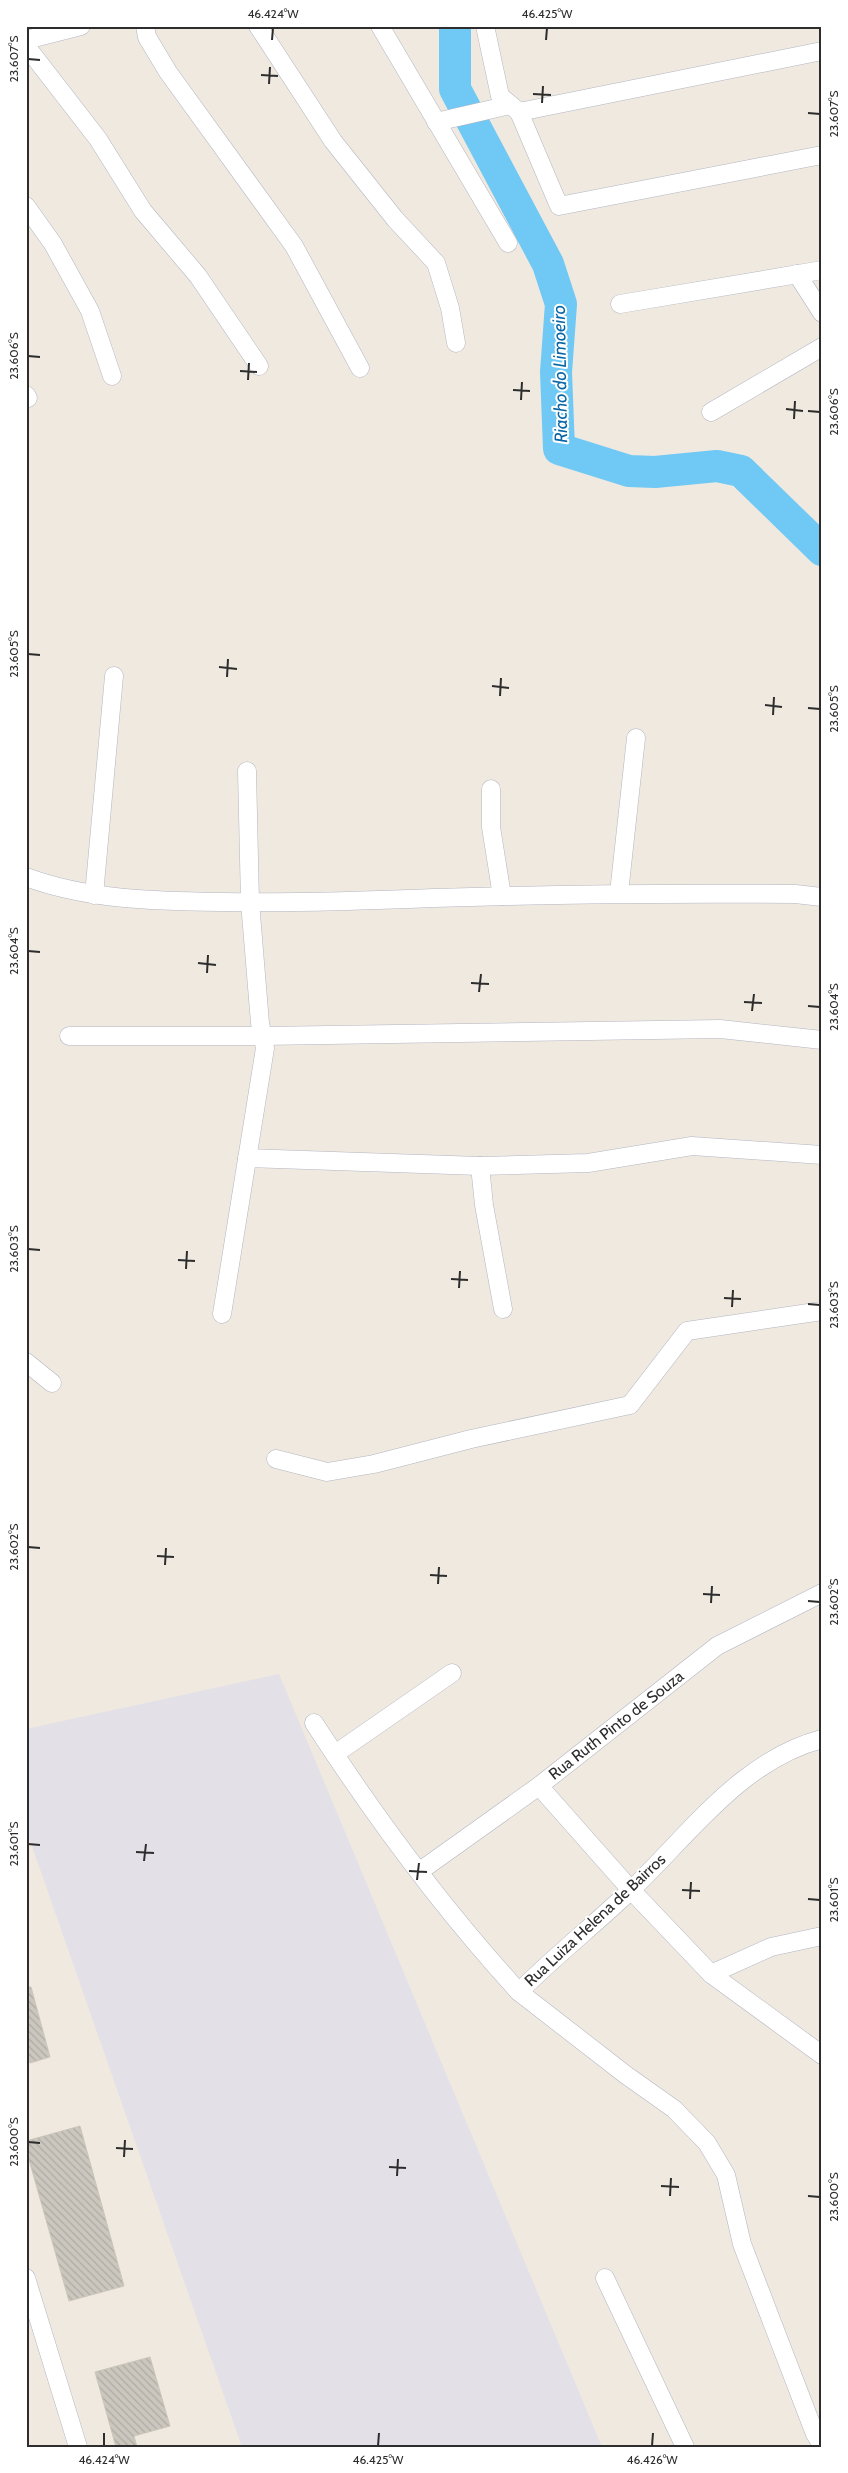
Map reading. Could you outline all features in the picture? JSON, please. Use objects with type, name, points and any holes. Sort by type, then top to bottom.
[{"type":"street","points":[[26,40],[81,26]]},
{"type":"street","points":[[145,26],[147,37],[168,72],[294,246],[360,368]]},
{"type":"street","points":[[258,26],[333,141],[395,219],[436,263],[450,308],[456,342]]},
{"type":"street","points":[[380,26],[508,244]]},
{"type":"street","points":[[485,26],[500,96],[514,108],[559,206],[822,155]]},
{"type":"street","points":[[26,46],[98,139],[143,211],[198,276],[259,366]]},
{"type":"street","points":[[436,122],[488,109],[514,108],[822,50]]},
{"type":"street","points":[[26,206],[53,244],[90,311],[112,376]]},
{"type":"street","points":[[620,304],[822,270]]},
{"type":"street","points":[[797,274],[822,313]]},
{"type":"street","points":[[711,412],[822,347]]},
{"type":"street","points":[[94,894],[114,676]]},
{"type":"street","points":[[619,893],[636,738]]},
{"type":"street","points":[[222,1314],[265,1048],[262,1036],[250,902],[247,771]]},
{"type":"street","points":[[491,789],[491,827],[502,896]]},
{"type":"street","points":[[26,877],[71,891],[170,901],[308,903],[619,893],[795,894],[822,897]]},
{"type":"street","points":[[69,1036],[262,1036],[720,1029],[822,1040]]},
{"type":"street","points":[[247,1158],[480,1166],[588,1163],[692,1146],[822,1155]]},
{"type":"street","points":[[480,1166],[484,1205],[502,1309]]},
{"type":"street","points":[[276,1459],[327,1472],[374,1464],[471,1439],[630,1405],[687,1331],[822,1311]]},
{"type":"street","points":[[26,1362],[52,1383]]},
{"type":"street","name":"Rua Ruth Pinto de Souza","points":[[420,1871],[538,1786],[717,1646],[822,1593]]},
{"type":"street","points":[[334,1754],[452,1673]]},
{"type":"street","name":"Rua Luiza Helena de Bairros","points":[[314,1723],[364,1801],[489,1960],[519,1992],[631,1890],[737,1785],[758,1768],[798,1745],[822,1739]]},
{"type":"street","points":[[538,1786],[631,1890],[710,1974],[821,2054]]},
{"type":"street","points":[[710,1974],[771,1948],[822,1936]]},
{"type":"street","points":[[519,1992],[626,2075],[674,2109],[707,2143],[726,2175],[742,2244],[815,2434],[822,2445]]},
{"type":"street","points":[[26,2278],[78,2447]]},
{"type":"street","points":[[605,2278],[685,2447]]},
{"type":"shaded area","points":[[279,1674],[602,2447],[242,2447],[26,1829],[26,1729]]},
{"type":"building","points":[[26,1987],[31,1987],[50,2057],[30,2063],[26,2050]]},
{"type":"building","points":[[80,2126],[124,2286],[69,2301],[26,2149],[26,2141]]},
{"type":"building","points":[[150,2357],[170,2426],[134,2436],[137,2447],[116,2447],[95,2372]]},
{"type":"waterway","name":"Riacho do Limoeiro","points":[[455,26],[455,89],[548,264],[561,304],[556,372],[559,449],[629,471],[655,472],[717,466],[741,471],[822,550]]}]
